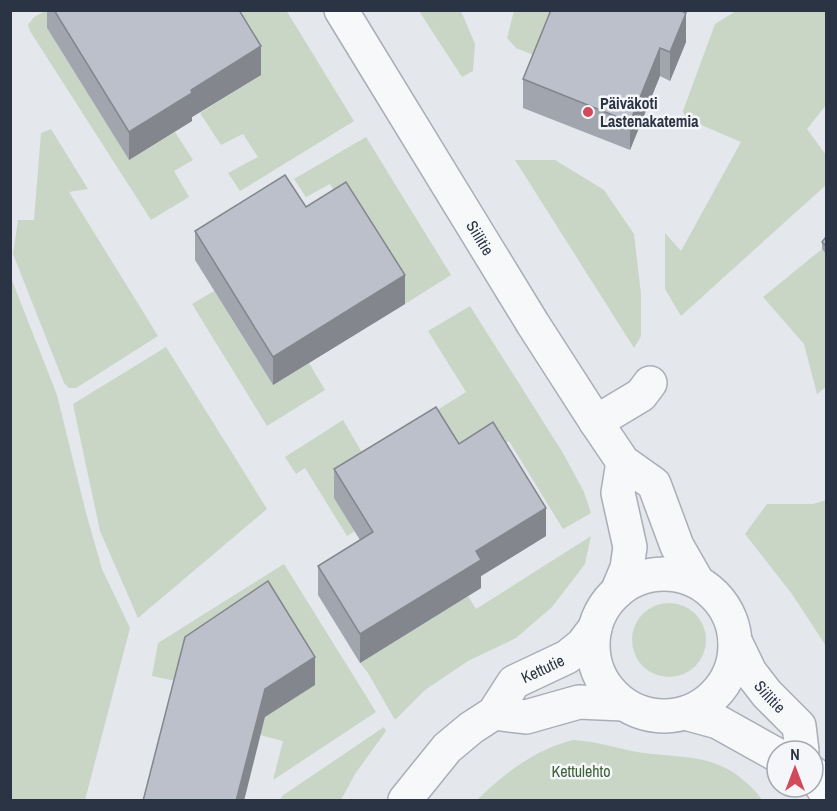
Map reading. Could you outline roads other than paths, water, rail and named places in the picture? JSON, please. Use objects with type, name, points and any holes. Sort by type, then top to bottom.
[{"type":"street","name":"Siilitie","points":[[341,10],[527,315],[596,422],[623,462],[654,484],[677,546],[697,581]]},
{"type":"street","points":[[596,422],[641,395],[650,383]]},
{"type":"street","points":[[617,592],[627,568],[630,547],[618,493],[623,462]]},
{"type":"street","points":[[655,574],[676,575],[697,581],[714,594],[725,608],[732,624],[735,641],[734,658],[729,675],[720,689],[705,704],[685,713],[664,717],[642,713],[623,704],[607,689],[597,670],[592,649],[595,628],[603,608],[617,592],[635,580],[655,574]]},
{"type":"street","name":"Kettutie","points":[[405,801],[447,748],[494,713],[514,682],[567,657],[582,645],[595,628]]},
{"type":"street","name":"Siilitie","points":[[735,641],[767,694],[799,726],[801,739]]},
{"type":"street","points":[[494,713],[526,717],[579,702],[623,704]]},
{"type":"street","points":[[685,713],[718,722],[765,748]]},
{"type":"place","name":"Päiväkoti Lastenakatemia","points":[[588,112]]},
{"type":"park label","name":"Kettulehto","points":[[581,771]]}]
